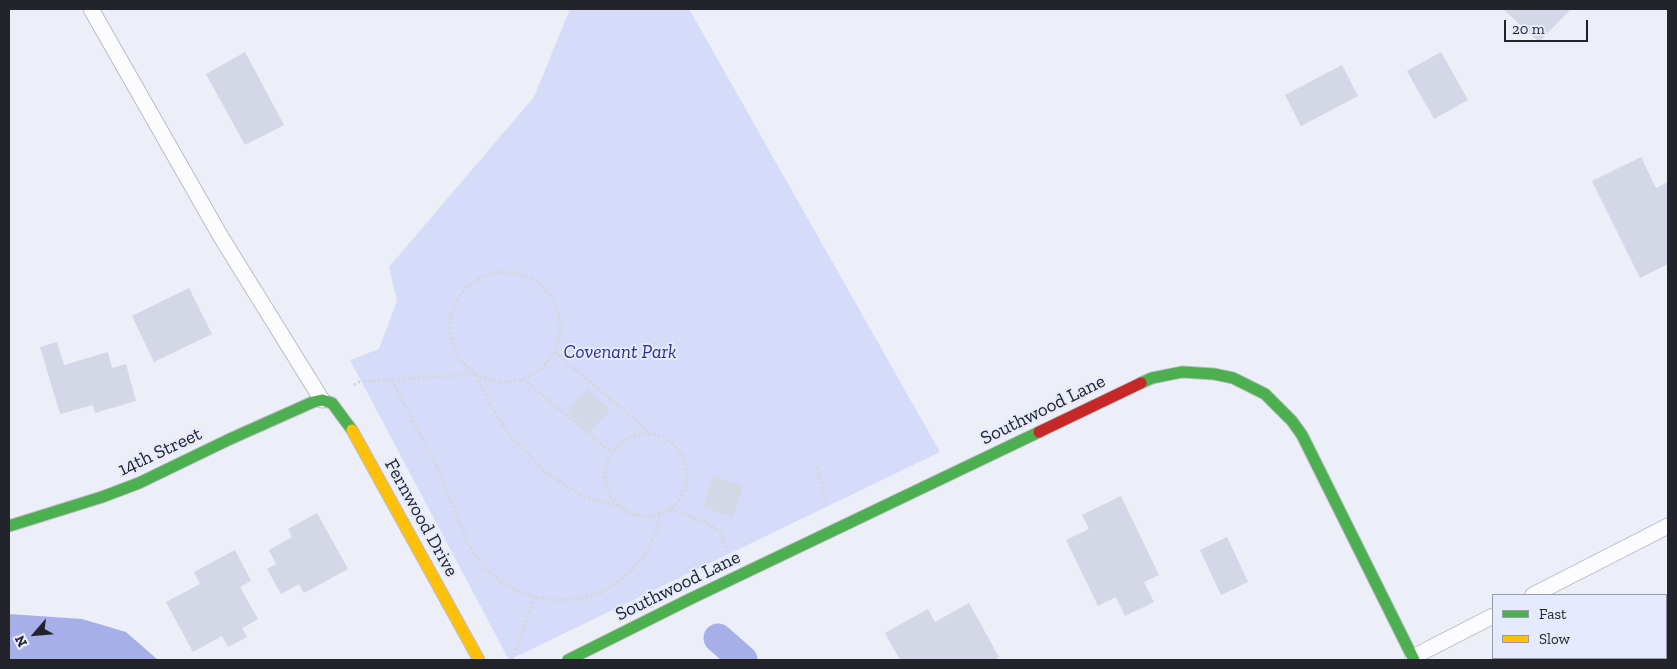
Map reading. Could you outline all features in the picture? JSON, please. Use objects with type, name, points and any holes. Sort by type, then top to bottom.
[{"type":"street","name":"Southwood Lane","points":[[568,660],[836,528],[1152,378],[1182,372],[1214,374],[1233,378],[1265,394],[1292,421],[1302,435],[1413,659]]},
{"type":"street","name":"14th Street","points":[[9,526],[139,483],[230,439],[314,402],[327,402]]},
{"type":"street","name":"Fernwood Drive","points":[[327,402],[354,433],[479,660]]},
{"type":"lane","points":[[91,9],[221,237],[327,402]]},
{"type":"lane","points":[[1535,594],[1668,526]]},
{"type":"lane","points":[[1413,659],[1492,617]]},
{"type":"path","points":[[508,271],[526,275],[542,285],[553,299],[560,316],[560,335],[555,352],[544,367],[523,379],[511,382],[493,381],[476,374],[462,362],[453,346],[450,328],[452,310],[460,294],[474,281],[490,273],[508,271]]},
{"type":"path","points":[[555,352],[650,434]]},
{"type":"path","points":[[327,402],[357,382],[476,374]]},
{"type":"path","points":[[476,374],[506,431],[546,474],[586,498],[620,506]]},
{"type":"path","points":[[523,379],[611,452]]},
{"type":"path","points":[[392,380],[437,466],[469,546],[484,567],[501,582],[519,592],[535,597],[556,600],[580,599],[602,592],[627,575],[645,555],[657,531],[660,514]]},
{"type":"path","points":[[650,434],[659,435],[671,441],[680,450],[686,463],[688,477],[685,491],[678,502],[670,509],[653,516],[640,516],[626,512],[615,503],[608,491],[604,478],[611,452],[620,442],[632,435],[650,434]]},
{"type":"path","points":[[817,468],[828,510],[836,528]]},
{"type":"path","points":[[670,509],[708,523],[721,533],[726,549],[739,575]]},
{"type":"path","points":[[512,660],[535,597]]},
{"type":"green space","name":"Covenant Park","points":[[570,9],[689,9],[940,452],[509,660],[350,360],[379,349],[397,301],[389,267],[534,97]]},
{"type":"water","points":[[9,614],[82,619],[126,632],[158,660],[9,660]]},
{"type":"building","points":[[1503,9],[1571,9],[1539,42]]},
{"type":"building","points":[[245,52],[284,125],[245,145],[206,74]]},
{"type":"building","points":[[1441,52],[1468,100],[1434,119],[1407,71]]},
{"type":"building","points":[[1342,65],[1358,96],[1301,126],[1285,95]]},
{"type":"building","points":[[1641,157],[1656,188],[1668,182],[1668,264],[1640,278],[1592,181]]},
{"type":"building","points":[[189,288],[212,334],[154,362],[132,316]]},
{"type":"building","points":[[57,342],[64,365],[108,352],[112,368],[126,364],[136,401],[95,413],[93,405],[60,414],[40,347]]},
{"type":"building","points":[[588,389],[610,410],[589,432],[567,411]]},
{"type":"building","points":[[713,476],[743,486],[733,517],[703,507]]},
{"type":"building","points":[[1121,496],[1159,575],[1144,582],[1154,602],[1125,616],[1116,597],[1098,606],[1066,540],[1089,529],[1082,515]]},
{"type":"building","points":[[317,513],[348,569],[304,593],[299,584],[281,594],[267,569],[276,564],[269,550],[292,537],[288,529]]},
{"type":"building","points":[[1227,537],[1248,582],[1221,595],[1200,550]]},
{"type":"building","points":[[235,550],[251,581],[240,587],[258,619],[242,628],[247,637],[228,647],[222,636],[193,652],[166,602],[200,584],[194,572]]},
{"type":"building","points":[[969,603],[999,657],[994,660],[900,660],[885,633],[928,609],[935,622]]},
{"type":"building","points":[[1667,629],[1668,660],[1586,660],[1667,659]]},
{"type":"waterway","points":[[718,638],[743,660]]},
{"type":"traffic: fast","points":[[1141,383],[1152,378],[1182,372],[1214,374],[1233,378],[1265,394],[1292,421],[1302,435],[1414,660]]},
{"type":"traffic: fast","points":[[9,526],[102,497],[139,483],[313,402],[322,400],[332,403],[352,430]]},
{"type":"traffic: fast","points":[[568,660],[690,599],[1039,432]]},
{"type":"traffic: slow","points":[[352,430],[479,660]]},
{"type":"traffic: jam","points":[[1039,432],[1141,383]]}]
